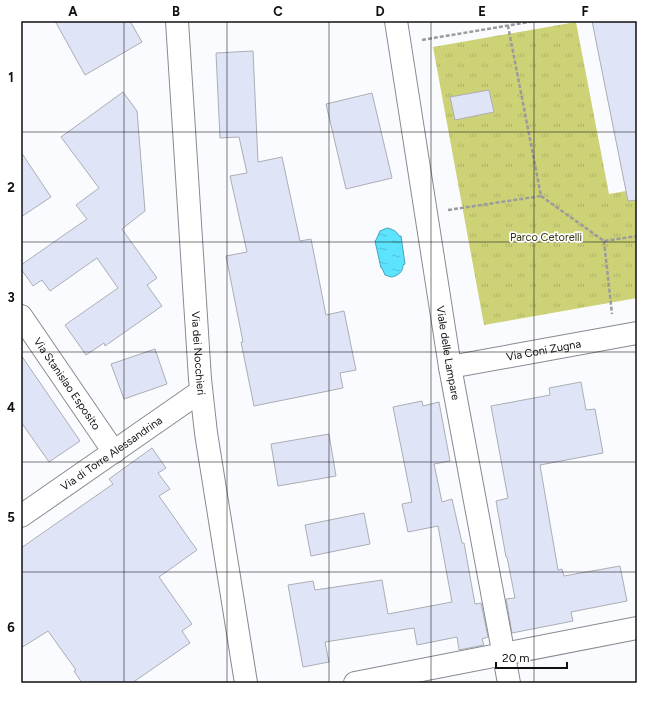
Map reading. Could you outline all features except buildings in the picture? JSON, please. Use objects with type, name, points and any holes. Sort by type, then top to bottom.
[{"type":"street","name":"Via dei Nocchieri","points":[[178,21],[201,391],[206,433],[246,683]]},
{"type":"street","name":"Viale delle Lampare","points":[[396,21],[450,367],[508,683]]},
{"type":"street","name":"Via Stanislao Esposito","points":[[21,316],[114,452]]},
{"type":"street","name":"Via Coni Zugna","points":[[450,367],[637,333]]},
{"type":"street","name":"Via di Torre Alessandrina","points":[[21,516],[201,391]]},
{"type":"street","points":[[355,683],[637,628]]},
{"type":"path","points":[[399,44],[535,21]]},
{"type":"path","points":[[508,26],[541,196],[604,241],[637,236]]},
{"type":"path","points":[[426,214],[541,196]]},
{"type":"path","points":[[604,241],[615,337]]},
{"type":"green space","name":"Parco Cetorelli","points":[[576,22],[609,194],[637,189],[637,298],[484,325],[433,47]]},
{"type":"water","points":[[387,228],[394,230],[399,236],[401,236],[405,264],[403,265],[400,273],[391,277],[385,275],[381,268],[375,241],[380,231]]}]
